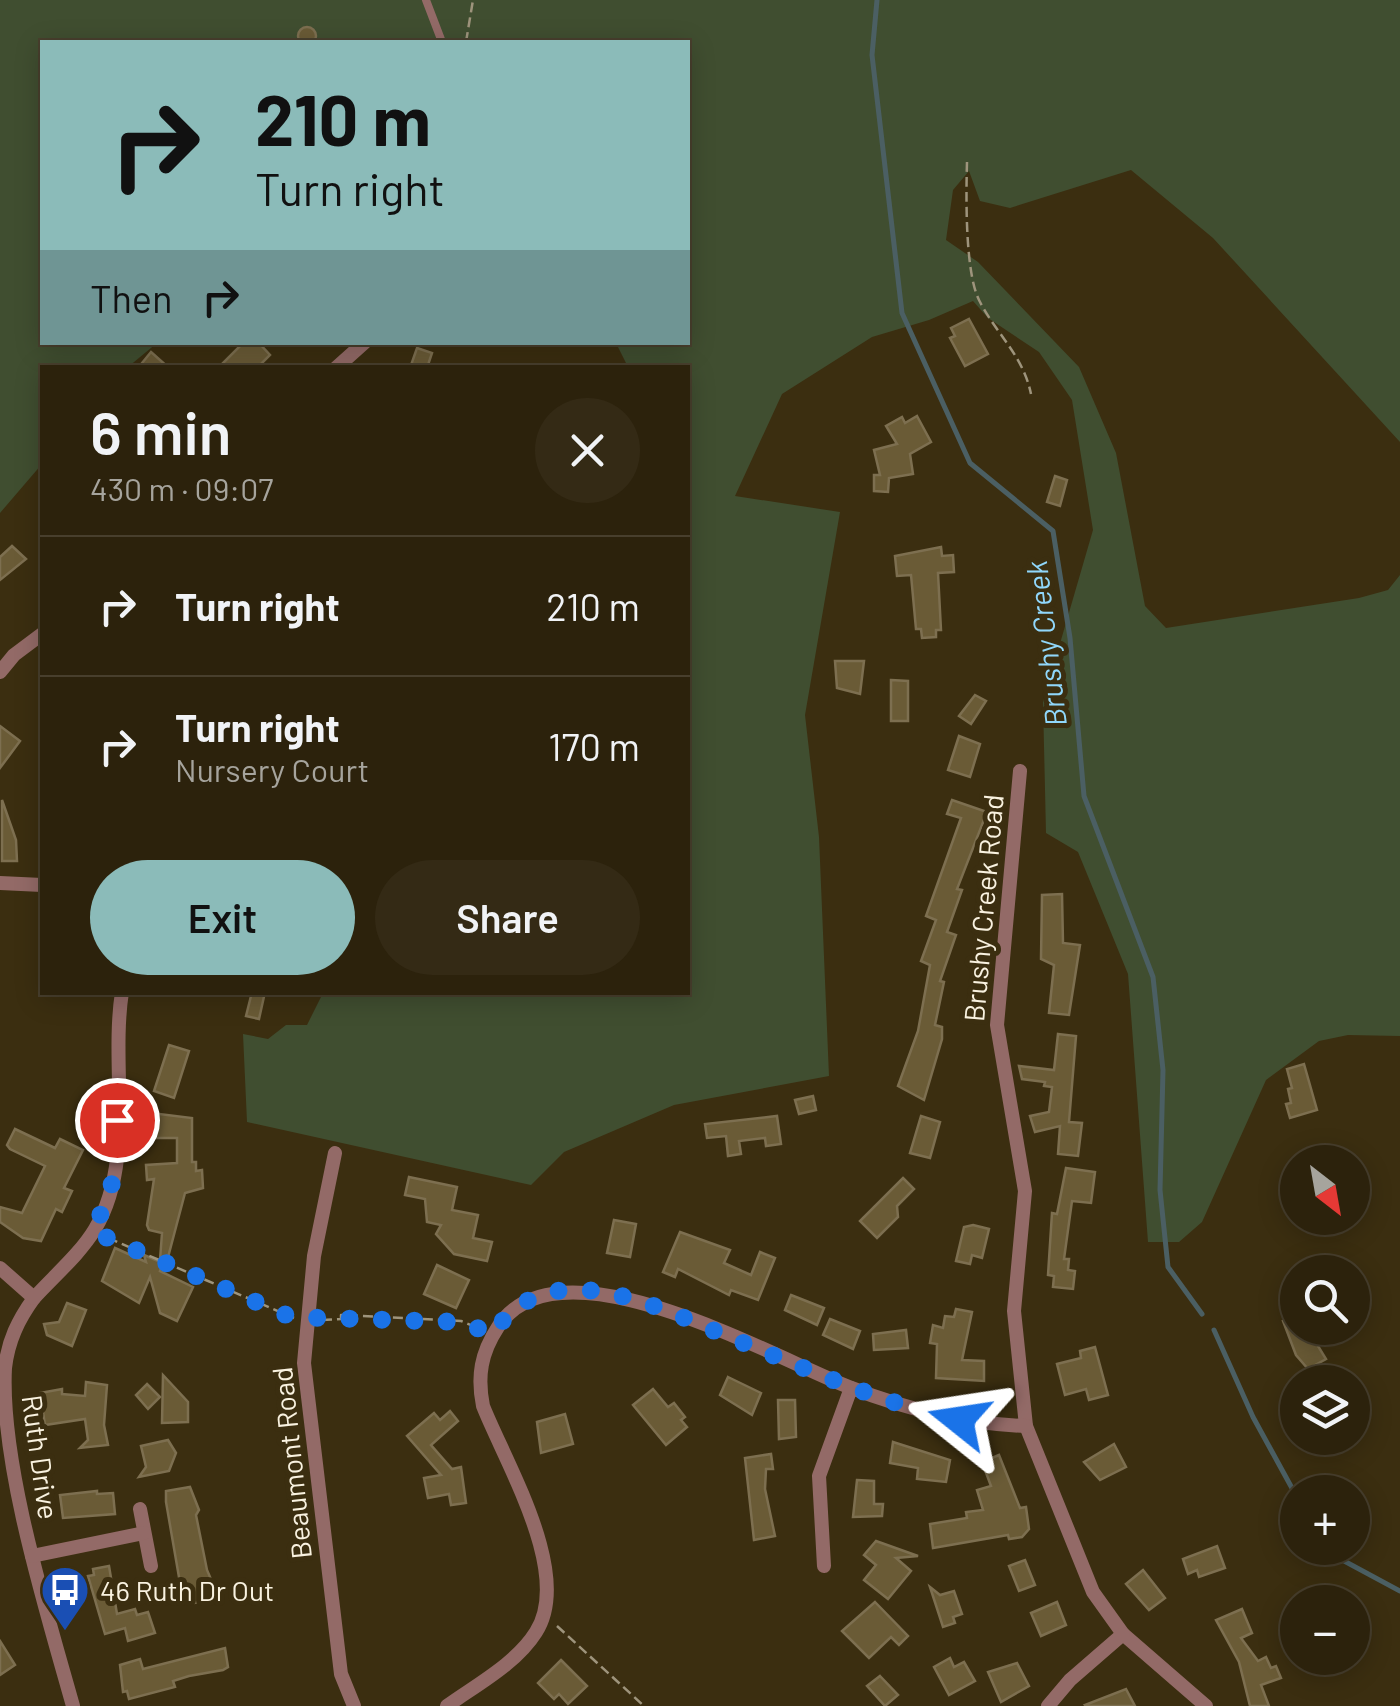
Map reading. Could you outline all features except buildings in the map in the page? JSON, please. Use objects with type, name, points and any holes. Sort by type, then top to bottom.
[{"type":"street","points":[[339,365],[363,345]]},
{"type":"street","points":[[0,672],[14,655],[40,636]]},
{"type":"street","name":"Brushy Creek Road","points":[[1020,770],[997,1024],[1025,1191],[1014,1292],[1026,1426],[1093,1592],[1123,1634],[1206,1706]]},
{"type":"street","points":[[0,883],[40,884]]},
{"type":"street","points":[[94,1232],[114,1178],[122,995]]},
{"type":"street","name":"Beaumont Road","points":[[335,1153],[306,1320],[310,1442],[341,1674],[354,1706]]},
{"type":"street","name":"Ruth Drive","points":[[74,1706],[32,1556],[5,1407],[5,1369],[18,1320],[94,1232]]},
{"type":"street","points":[[0,1268],[34,1298]]},
{"type":"street","points":[[446,1706],[523,1649],[544,1616],[548,1598],[540,1546],[483,1406],[480,1368],[503,1319],[528,1300],[549,1292],[593,1292],[682,1318],[851,1388],[952,1419],[1026,1426]]},
{"type":"street","points":[[824,1566],[819,1476],[851,1388]]},
{"type":"street","points":[[140,1509],[151,1566]]},
{"type":"street","name":"Ruth Drive","points":[[32,1556],[144,1534]]},
{"type":"street","points":[[1048,1706],[1070,1680],[1123,1634]]},
{"type":"lane","points":[[426,0],[441,40]]},
{"type":"path","points":[[466,40],[473,0]]},
{"type":"path","points":[[968,162],[965,209],[971,281],[980,302],[1018,357],[1031,394]]},
{"type":"path","points":[[94,1232],[306,1320],[341,1316],[461,1322],[493,1334]]},
{"type":"path","points":[[568,1635],[644,1706]]},
{"type":"green space","points":[[0,0],[1400,0],[1400,442],[1213,238],[1131,170],[1010,208],[980,201],[969,171],[953,190],[946,240],[978,262],[1079,367],[1116,453],[1145,606],[1166,628],[1359,598],[1388,590],[1400,575],[1400,1036],[1348,1035],[1319,1041],[1266,1080],[1202,1222],[1179,1242],[1148,1242],[1128,974],[1078,852],[1046,833],[1043,702],[1093,530],[1072,400],[1039,352],[988,318],[973,301],[929,320],[872,337],[782,394],[735,496],[840,512],[805,715],[819,837],[829,1076],[674,1105],[564,1152],[531,1185],[247,1122],[243,1034],[268,1039],[286,1025],[307,1025],[322,995],[690,995],[690,365],[627,365],[617,345],[690,345],[690,40],[40,40],[40,345],[155,345],[130,365],[40,365],[40,466],[0,513]]},
{"type":"waterway","name":"Brushy Creek","points":[[877,0],[872,55],[902,313],[970,463],[1053,531],[1070,638],[1084,796],[1153,977],[1163,1070],[1160,1190],[1168,1267],[1202,1314]]},
{"type":"waterway","name":"Brushy Creek","points":[[1214,1330],[1253,1417],[1285,1475]]},
{"type":"waterway","name":"Brushy Creek","points":[[1352,1565],[1400,1591]]},
{"type":"place","name":"46 Ruth Dr Out","points":[[65,1632]]},
{"type":"route","points":[[117,1120],[114,1178],[109,1201],[94,1232],[291,1317],[461,1322],[493,1334],[514,1308],[528,1300],[572,1289],[593,1292],[682,1318],[851,1388],[959,1420]]}]
